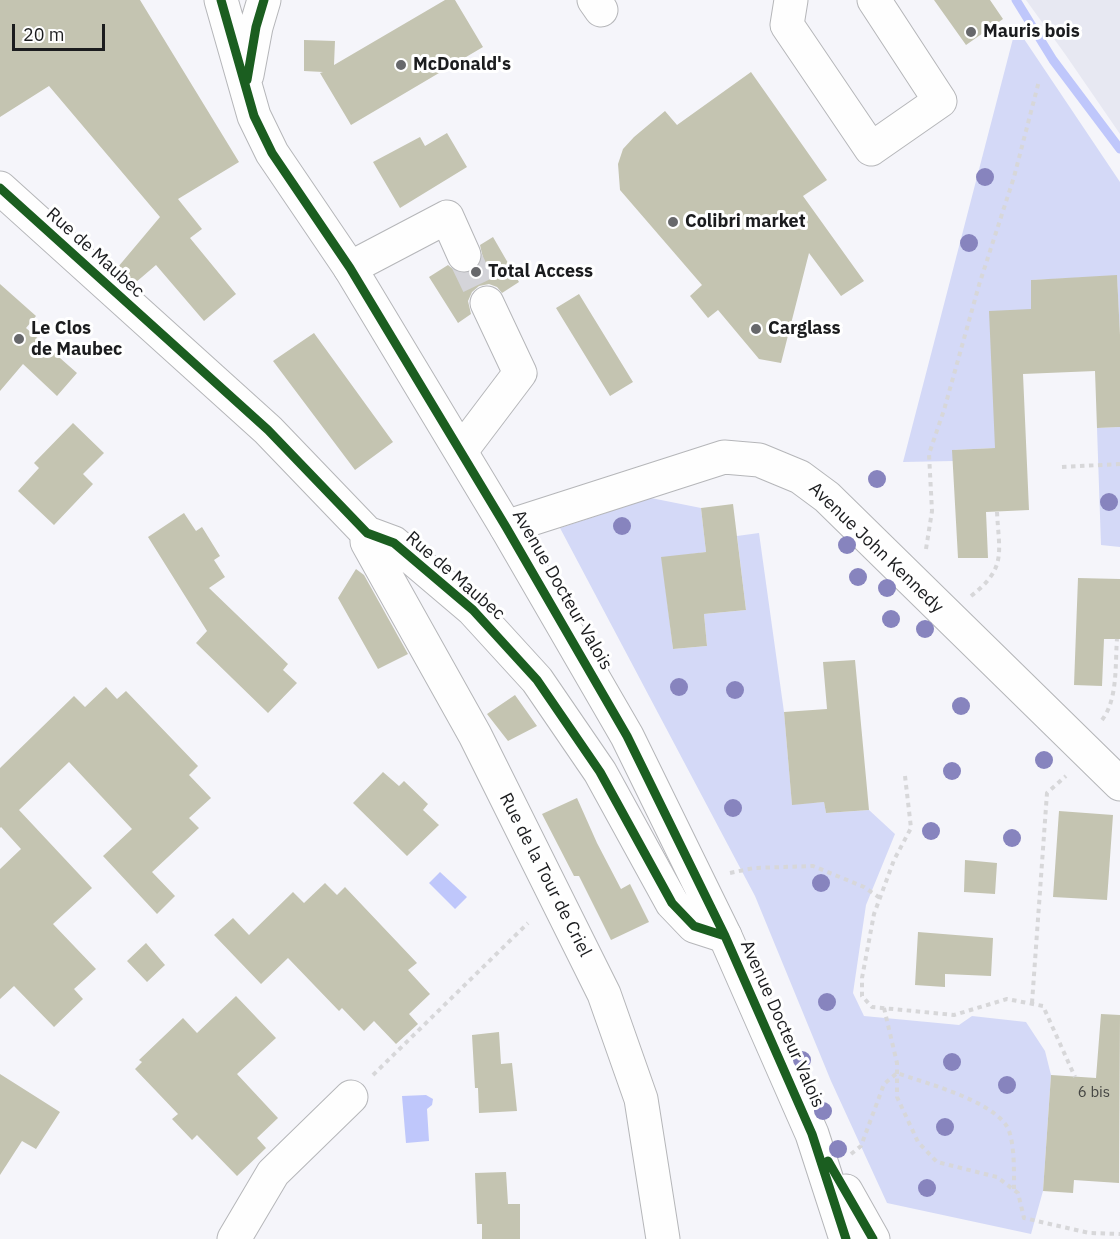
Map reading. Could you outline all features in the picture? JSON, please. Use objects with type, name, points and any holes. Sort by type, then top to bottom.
[{"type":"street","name":"Avenue Docteur Valois","points":[[221,0],[254,116],[272,153],[350,268],[506,527],[627,736],[725,936],[813,1134],[873,1239]]},
{"type":"street","points":[[246,82],[256,27],[264,0]]},
{"type":"street","points":[[791,0],[787,25],[871,149],[940,101],[874,0]]},
{"type":"street","name":"Rue de Maubec","points":[[0,188],[268,430],[367,533],[394,543],[473,610],[537,680],[600,772],[672,903],[694,926],[725,936]]},
{"type":"street","points":[[350,268],[447,217],[464,255]]},
{"type":"street","points":[[461,451],[520,373],[487,303]]},
{"type":"street","name":"Avenue John Kennedy","points":[[506,527],[724,457],[759,460],[800,477],[827,497],[1120,784]]},
{"type":"street","name":"Rue de la Tour de Criel","points":[[367,533],[368,542],[475,735],[604,994],[641,1099],[663,1239]]},
{"type":"street","points":[[234,1239],[273,1173],[351,1097]]},
{"type":"street","name":"Avenue Docteur Valois","points":[[813,1134],[846,1239]]},
{"type":"path","points":[[910,579],[926,549],[932,511],[929,454],[1014,177],[1039,81]]},
{"type":"path","points":[[1062,467],[1120,464]]},
{"type":"path","points":[[947,615],[986,584],[999,562],[997,512]]},
{"type":"path","points":[[1032,1004],[1047,793],[1086,751],[1106,715],[1113,693],[1117,639]]},
{"type":"path","points":[[905,776],[911,828],[894,860],[874,914],[862,978],[862,996],[872,1006],[954,1015],[1007,999],[1043,1005],[1075,1077]]},
{"type":"path","points":[[729,873],[754,868],[813,866],[864,887],[880,898]]},
{"type":"path","points":[[351,1097],[528,923]]},
{"type":"path","points":[[884,1008],[897,1063],[897,1096],[918,1142],[937,1162],[997,1177],[1018,1193],[1024,1218],[1089,1233],[1120,1233]]},
{"type":"path","points":[[850,1155],[861,1146],[884,1084],[897,1073]]},
{"type":"path","points":[[897,1073],[984,1105],[1006,1126],[1014,1158],[1014,1190]]},
{"type":"shaded area","points":[[1026,0],[1120,0],[1120,134],[1065,54]]},
{"type":"shaded area","points":[[1016,27],[1120,182],[1120,335],[1117,276],[1031,280],[1031,309],[995,448],[953,450],[953,461],[903,462]]},
{"type":"shaded area","points":[[1120,427],[1120,547],[1101,545],[1097,428]]},
{"type":"shaded area","points":[[651,498],[701,508],[706,552],[662,558],[673,649],[707,646],[704,614],[746,610],[737,536],[759,533],[784,712],[792,804],[824,802],[826,813],[869,810],[895,834],[866,905],[853,993],[864,1016],[959,1025],[972,1016],[1026,1022],[1045,1051],[1051,1075],[1043,1191],[1031,1234],[887,1203],[831,1081],[755,896],[560,528]]},
{"type":"water","points":[[440,872],[467,897],[455,909],[429,883]]},
{"type":"water","points":[[426,1095],[433,1099],[432,1105],[427,1109],[429,1141],[406,1143],[402,1096]]},
{"type":"building","points":[[0,0],[140,0],[239,162],[178,199],[202,229],[190,238],[236,294],[204,321],[156,265],[135,283],[118,267],[160,217],[49,86],[0,117]]},
{"type":"building","name":"McDonald's","points":[[445,0],[455,0],[483,47],[351,125],[320,73],[323,72],[304,71],[304,40],[335,41],[334,65]]},
{"type":"building","name":"Mauris bois","points":[[934,0],[990,0],[1003,19],[966,45]]},
{"type":"building","points":[[751,72],[827,180],[803,196],[864,281],[841,296],[809,253],[781,363],[759,359],[718,310],[708,318],[690,296],[702,285],[620,190],[618,164],[623,149],[634,137],[665,111],[677,125]]},
{"type":"building","points":[[447,133],[467,167],[400,208],[373,162],[420,137],[425,146]]},
{"type":"building","points":[[493,237],[519,282],[502,293],[497,287],[489,284],[479,286],[472,292],[468,301],[471,314],[458,323],[429,277],[448,265],[462,274],[472,272],[483,258],[480,245]]},
{"type":"building","points":[[1117,275],[1120,335],[1120,427],[1097,428],[1095,371],[1023,374],[1029,510],[986,512],[988,558],[958,558],[952,450],[995,448],[989,311],[1031,309],[1031,280]]},
{"type":"building","name":"Le Clos de Maubec","points":[[0,284],[36,316],[26,328],[77,373],[57,396],[23,364],[0,391]]},
{"type":"building","points":[[579,294],[633,382],[610,396],[556,308]]},
{"type":"building","points":[[314,333],[393,442],[355,470],[273,361]]},
{"type":"building","points":[[73,423],[104,453],[83,474],[93,484],[54,525],[18,491],[39,468],[34,463]]},
{"type":"building","points":[[733,504],[746,610],[704,614],[707,646],[673,649],[661,557],[706,552],[701,508]]},
{"type":"building","points":[[184,513],[196,531],[202,527],[220,556],[214,560],[225,577],[209,588],[288,664],[283,670],[297,683],[268,713],[196,643],[207,631],[148,537]]},
{"type":"building","points":[[356,569],[364,575],[408,654],[378,669],[338,598]]},
{"type":"building","points":[[1078,578],[1120,579],[1120,639],[1104,639],[1102,686],[1074,685]]},
{"type":"building","points":[[855,660],[869,810],[826,813],[824,802],[792,805],[784,712],[827,709],[823,662]]},
{"type":"building","points":[[106,687],[117,699],[126,691],[198,766],[189,775],[211,798],[189,818],[199,828],[152,872],[175,896],[157,914],[103,856],[132,829],[69,762],[19,810],[92,888],[53,924],[96,969],[74,989],[83,999],[54,1027],[14,986],[0,999],[0,869],[21,849],[0,828],[0,768],[74,696],[85,707]]},
{"type":"building","points":[[515,695],[537,726],[508,741],[487,714]]},
{"type":"building","points":[[383,772],[399,786],[404,781],[428,804],[423,810],[439,825],[407,856],[353,803]]},
{"type":"building","points":[[577,798],[621,889],[630,884],[649,922],[611,940],[579,876],[574,876],[542,814]]},
{"type":"building","points":[[1059,811],[1113,815],[1107,900],[1053,897]]},
{"type":"building","points":[[965,860],[997,863],[995,894],[964,892]]},
{"type":"building","points":[[325,883],[337,895],[345,887],[417,963],[408,970],[430,994],[409,1014],[418,1024],[396,1044],[374,1021],[364,1031],[342,1008],[339,1011],[288,958],[261,984],[214,935],[233,918],[249,935],[293,892],[304,903]]},
{"type":"building","points":[[918,932],[993,938],[991,976],[945,974],[945,987],[915,985]]},
{"type":"building","points":[[146,943],[165,965],[147,982],[127,961]]},
{"type":"building","points":[[236,996],[276,1038],[237,1074],[278,1118],[257,1138],[266,1148],[237,1176],[197,1135],[192,1140],[172,1119],[178,1114],[135,1069],[142,1062],[139,1060],[183,1018],[197,1033]]},
{"type":"building","points":[[1101,1014],[1120,1015],[1119,1183],[1074,1180],[1073,1193],[1043,1191],[1051,1075],[1096,1078]]},
{"type":"building","points":[[499,1032],[501,1064],[512,1063],[517,1111],[479,1113],[472,1035]]},
{"type":"building","points":[[0,1074],[60,1112],[36,1149],[22,1141],[0,1175]]},
{"type":"building","points":[[506,1172],[508,1204],[520,1204],[520,1239],[482,1239],[482,1224],[477,1224],[475,1173]]},
{"type":"waterway","points":[[1016,0],[1053,60],[1120,149]]},
{"type":"tunnel","points":[[464,255],[487,303]]},
{"type":"cycle path","points":[[221,0],[254,116],[272,153],[350,268],[506,527],[627,736],[725,936],[812,1134],[846,1239]]},
{"type":"cycle path","points":[[247,80],[256,27],[264,0]]},
{"type":"cycle path","points":[[0,188],[268,430],[367,533],[394,543],[473,610],[537,680],[600,772],[672,903],[694,926],[725,936]]},
{"type":"cycle path","points":[[828,1161],[873,1239]]},
{"type":"place","name":"Mauris bois","points":[[971,32]]},
{"type":"place","name":"McDonald's","points":[[401,65]]},
{"type":"place","name":"Colibri market","points":[[673,222]]},
{"type":"place","name":"Total Access","points":[[476,272]]},
{"type":"place","name":"Carglass","points":[[756,329]]},
{"type":"place","name":"Le Clos de Maubec","points":[[19,339]]}]
